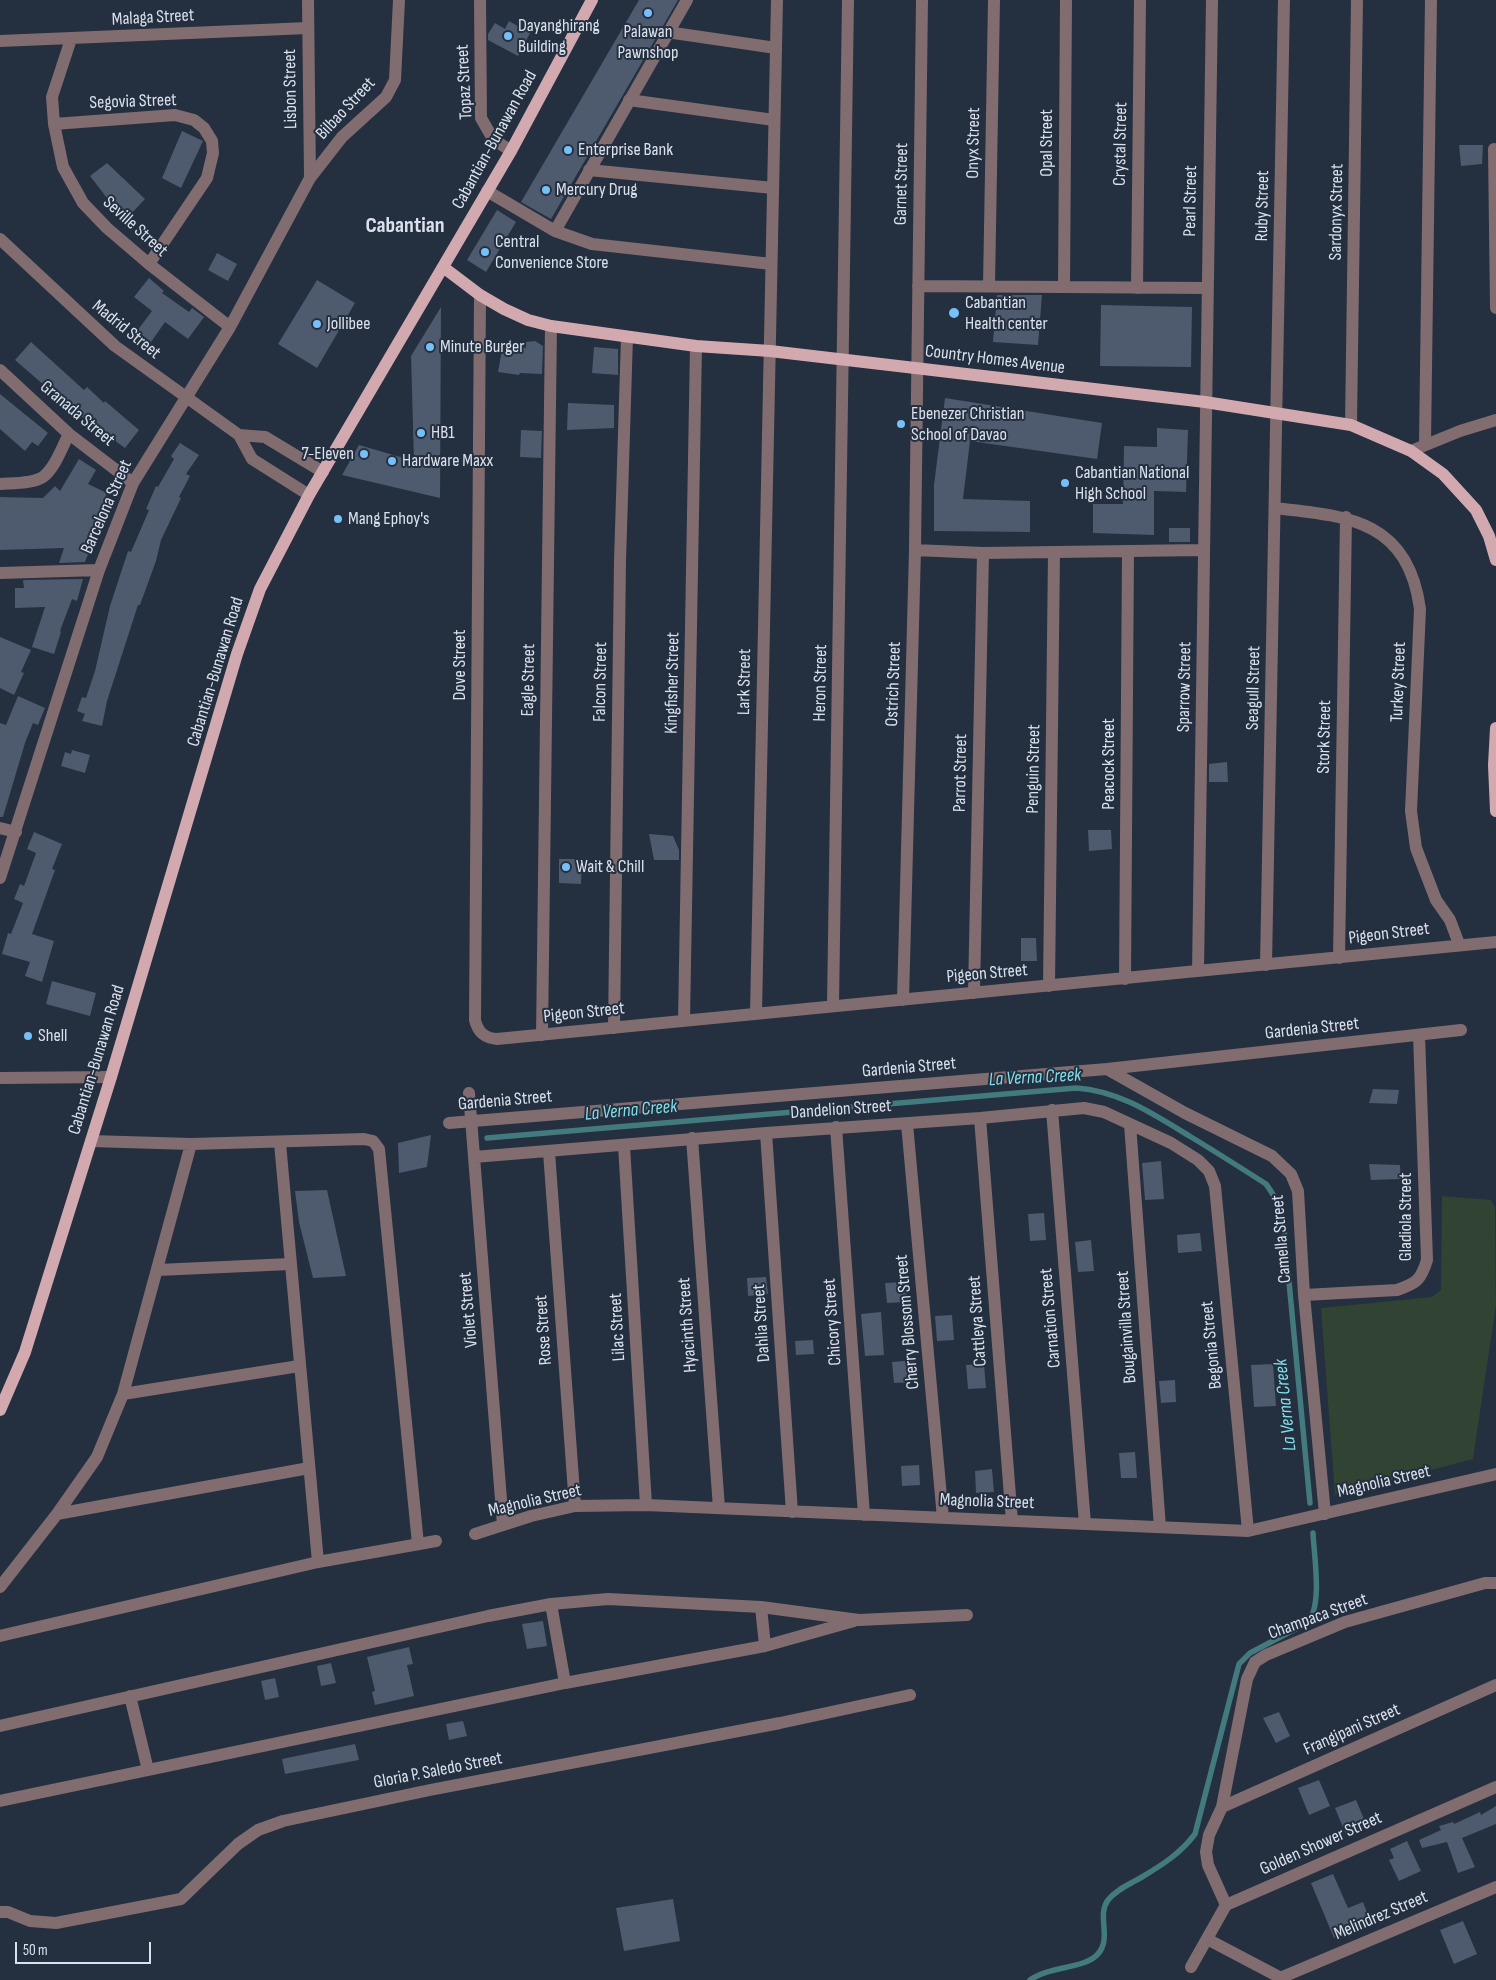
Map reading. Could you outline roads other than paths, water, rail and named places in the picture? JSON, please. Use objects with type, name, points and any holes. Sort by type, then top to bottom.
[{"type":"main road","name":"Cabantian-Bunawan Road","points":[[0,1410],[8,1396],[24,1352],[111,1076],[238,654],[260,589],[322,472],[511,151],[592,0]]},
{"type":"main road","name":"Country Homes Avenue","points":[[443,266],[480,295],[528,320],[551,326],[696,346],[770,351],[1205,402],[1351,425],[1411,451],[1443,474],[1476,510],[1489,536],[1496,560]]},
{"type":"main road","points":[[1496,728],[1494,765],[1496,811]]},
{"type":"street","name":"Lisbon Street","points":[[308,0],[310,178]]},
{"type":"street","name":"Bilbao Street","points":[[310,178],[342,137],[371,113],[386,97],[395,80],[399,0]]},
{"type":"street","name":"Topaz Street","points":[[480,0],[480,118],[493,139],[511,151]]},
{"type":"street","points":[[555,231],[687,0]]},
{"type":"street","name":"Lark Street","points":[[756,1014],[777,0]]},
{"type":"street","name":"Heron Street","points":[[834,1006],[848,0]]},
{"type":"street","name":"Garnet Street","points":[[917,369],[922,0]]},
{"type":"street","name":"Onyx Street","points":[[989,286],[994,0]]},
{"type":"street","name":"Opal Street","points":[[1064,287],[1066,0]]},
{"type":"street","name":"Crystal Street","points":[[1136,288],[1140,0]]},
{"type":"street","name":"Pearl Street","points":[[1205,402],[1212,0]]},
{"type":"street","name":"Ruby Street","points":[[1277,412],[1284,0]]},
{"type":"street","name":"Sardonyx Street","points":[[1351,425],[1358,0]]},
{"type":"street","points":[[1425,443],[1431,0]]},
{"type":"street","name":"Malaga Street","points":[[0,41],[308,28]]},
{"type":"street","points":[[668,32],[776,48]]},
{"type":"street","name":"Seville Street","points":[[71,39],[52,97],[54,124],[63,166],[83,203],[106,228],[230,327]]},
{"type":"street","points":[[629,100],[774,120]]},
{"type":"street","name":"Segovia Street","points":[[54,124],[175,115],[194,120],[204,128],[212,141],[213,153],[207,178],[149,264]]},
{"type":"street","points":[[1494,149],[1496,308]]},
{"type":"street","points":[[590,170],[773,188]]},
{"type":"street","name":"Barcelona Street","points":[[0,878],[99,570],[133,483],[230,327],[310,178]]},
{"type":"street","points":[[487,191],[555,231],[592,244],[613,248],[772,264]]},
{"type":"street","name":"Madrid Street","points":[[0,238],[115,346],[185,398],[240,435],[252,459],[309,495]]},
{"type":"street","points":[[918,286],[1207,288]]},
{"type":"street","name":"Dove Street","points":[[480,295],[475,1020],[482,1034]]},
{"type":"street","name":"Eagle Street","points":[[542,1035],[551,326]]},
{"type":"street","name":"Falcon Street","points":[[614,1028],[620,561],[627,337]]},
{"type":"street","name":"Kingfisher Street","points":[[684,1021],[696,346]]},
{"type":"street","name":"Ostrich Street","points":[[903,1000],[915,550],[917,369]]},
{"type":"street","name":"Granada Street","points":[[0,370],[69,434],[133,483]]},
{"type":"street","name":"Sparrow Street","points":[[1198,972],[1205,402]]},
{"type":"street","name":"Seagull Street","points":[[1266,965],[1277,412]]},
{"type":"street","points":[[1411,451],[1425,443],[1496,420]]},
{"type":"street","points":[[0,484],[29,481],[42,477],[55,462],[69,434]]},
{"type":"street","name":"Madrid Street","points":[[240,435],[266,437],[322,472]]},
{"type":"street","name":"Turkey Street","points":[[1275,508],[1346,517],[1364,524],[1385,537],[1400,553],[1417,591],[1420,608],[1411,811],[1416,848],[1436,900],[1450,920],[1459,944]]},
{"type":"street","name":"Stork Street","points":[[1339,958],[1346,517]]},
{"type":"street","points":[[915,550],[983,553],[1203,550]]},
{"type":"street","name":"Peacock Street","points":[[1125,979],[1128,550]]},
{"type":"street","name":"Parrot Street","points":[[974,993],[983,553]]},
{"type":"street","name":"Penguin Street","points":[[1049,986],[1054,553]]},
{"type":"street","points":[[0,573],[99,570]]},
{"type":"street","points":[[0,828],[16,832]]},
{"type":"street","name":"Pigeon Street","points":[[482,1034],[498,1039],[1198,972],[1459,944],[1496,942]]},
{"type":"street","name":"Gardenia Street","points":[[449,1123],[1106,1069],[1461,1030]]},
{"type":"street","name":"Gladiola Street","points":[[1304,1295],[1397,1290],[1410,1285],[1422,1277],[1427,1260],[1419,1035]]},
{"type":"street","name":"Camella Street","points":[[1106,1069],[1185,1113],[1272,1156],[1291,1174],[1298,1191],[1304,1295],[1326,1514]]},
{"type":"street","points":[[0,1078],[111,1076]]},
{"type":"street","name":"Violet Street","points":[[469,1093],[503,1525]]},
{"type":"street","name":"Dandelion Street","points":[[474,1157],[836,1127],[907,1124],[1084,1108],[1104,1112],[1198,1160]]},
{"type":"street","name":"Carnation Street","points":[[1052,1110],[1085,1524]]},
{"type":"street","name":"Cattleya Street","points":[[980,1118],[1012,1521]]},
{"type":"street","name":"Cherry Blossom Street","points":[[907,1124],[943,1518]]},
{"type":"street","name":"Bougainvilla Street","points":[[1130,1124],[1160,1527]]},
{"type":"street","name":"Chicory Street","points":[[836,1127],[864,1515]]},
{"type":"street","name":"Dahlia Street","points":[[766,1133],[792,1512]]},
{"type":"street","name":"Hyacinth Street","points":[[692,1138],[719,1508]]},
{"type":"street","points":[[90,1141],[191,1144],[280,1143],[364,1139],[374,1141],[380,1149],[418,1544]]},
{"type":"street","points":[[280,1143],[318,1562]]},
{"type":"street","points":[[0,1587],[57,1514],[97,1457],[123,1394],[191,1144]]},
{"type":"street","name":"Lilac Street","points":[[624,1146],[646,1505]]},
{"type":"street","name":"Rose Street","points":[[549,1152],[574,1506]]},
{"type":"street","name":"Begonia Street","points":[[1198,1160],[1209,1171],[1214,1186],[1248,1531]]},
{"type":"street","points":[[158,1270],[290,1264]]},
{"type":"street","points":[[123,1394],[299,1366]]},
{"type":"street","points":[[57,1514],[309,1468]]},
{"type":"street","name":"Magnolia Street","points":[[476,1534],[574,1506],[646,1505],[1248,1531],[1496,1474]]},
{"type":"street","points":[[0,1636],[318,1562],[436,1541]]},
{"type":"street","name":"Champaca Street","points":[[1226,1905],[1208,1865],[1206,1852],[1209,1835],[1222,1807],[1247,1679],[1256,1662],[1266,1655],[1346,1622],[1485,1583],[1496,1583]]},
{"type":"street","points":[[0,1726],[478,1618],[551,1604],[608,1600],[761,1607],[859,1620],[967,1615]]},
{"type":"street","points":[[551,1604],[565,1684]]},
{"type":"street","points":[[761,1607],[766,1646]]},
{"type":"street","points":[[0,1801],[565,1684],[766,1646],[859,1620]]},
{"type":"street","name":"Frangipani Street","points":[[1222,1807],[1496,1685]]},
{"type":"street","name":"Gloria P. Saledo Street","points":[[0,1912],[8,1912],[30,1921],[56,1923],[181,1899],[238,1844],[258,1830],[283,1821],[430,1790],[780,1723],[910,1695]]},
{"type":"street","points":[[130,1696],[148,1770]]},
{"type":"street","name":"Golden Shower Street","points":[[1226,1905],[1496,1787]]},
{"type":"street","name":"Melindrez Street","points":[[1282,1979],[1496,1887]]},
{"type":"street","points":[[1192,1967],[1226,1905]]},
{"type":"street","points":[[1207,1939],[1282,1979]]},
{"type":"waterway","name":"La Verna Creek","points":[[487,1138],[1076,1088],[1107,1094],[1136,1105],[1266,1184],[1276,1200],[1282,1216],[1284,1229],[1310,1503]]},
{"type":"waterway","name":"La Verna Creek","points":[[1030,1980],[1047,1972],[1083,1963],[1097,1955],[1102,1949],[1104,1942],[1103,1913],[1108,1900],[1120,1890],[1171,1858],[1195,1834],[1239,1664],[1250,1653],[1307,1623],[1312,1615],[1316,1594],[1313,1533]]},
{"type":"place","name":"Palawan Pawnshop","points":[[648,13]]},
{"type":"place","name":"Dayanghirang Building","points":[[508,36]]},
{"type":"place","name":"Enterprise Bank","points":[[568,150]]},
{"type":"place","name":"Mercury Drug","points":[[546,190]]},
{"type":"place","name":"Central Convenience Store","points":[[485,252]]},
{"type":"place","name":"Cabantian Health center","points":[[954,313]]},
{"type":"place","name":"Jollibee","points":[[317,324]]},
{"type":"place","name":"Minute Burger","points":[[430,347]]},
{"type":"place","name":"Ebenezer Christian School of Davao","points":[[901,424]]},
{"type":"place","name":"HB1","points":[[421,433]]},
{"type":"place","name":"7-Eleven","points":[[364,454]]},
{"type":"place","name":"Hardware Maxx","points":[[392,461]]},
{"type":"place","name":"Cabantian National High School","points":[[1065,483]]},
{"type":"place","name":"Mang Ephoy's","points":[[338,519]]},
{"type":"place","name":"Wait & Chill","points":[[566,867]]},
{"type":"place","name":"Shell","points":[[28,1036]]},
{"type":"district","name":"Cabantian","points":[[405,226]]}]
